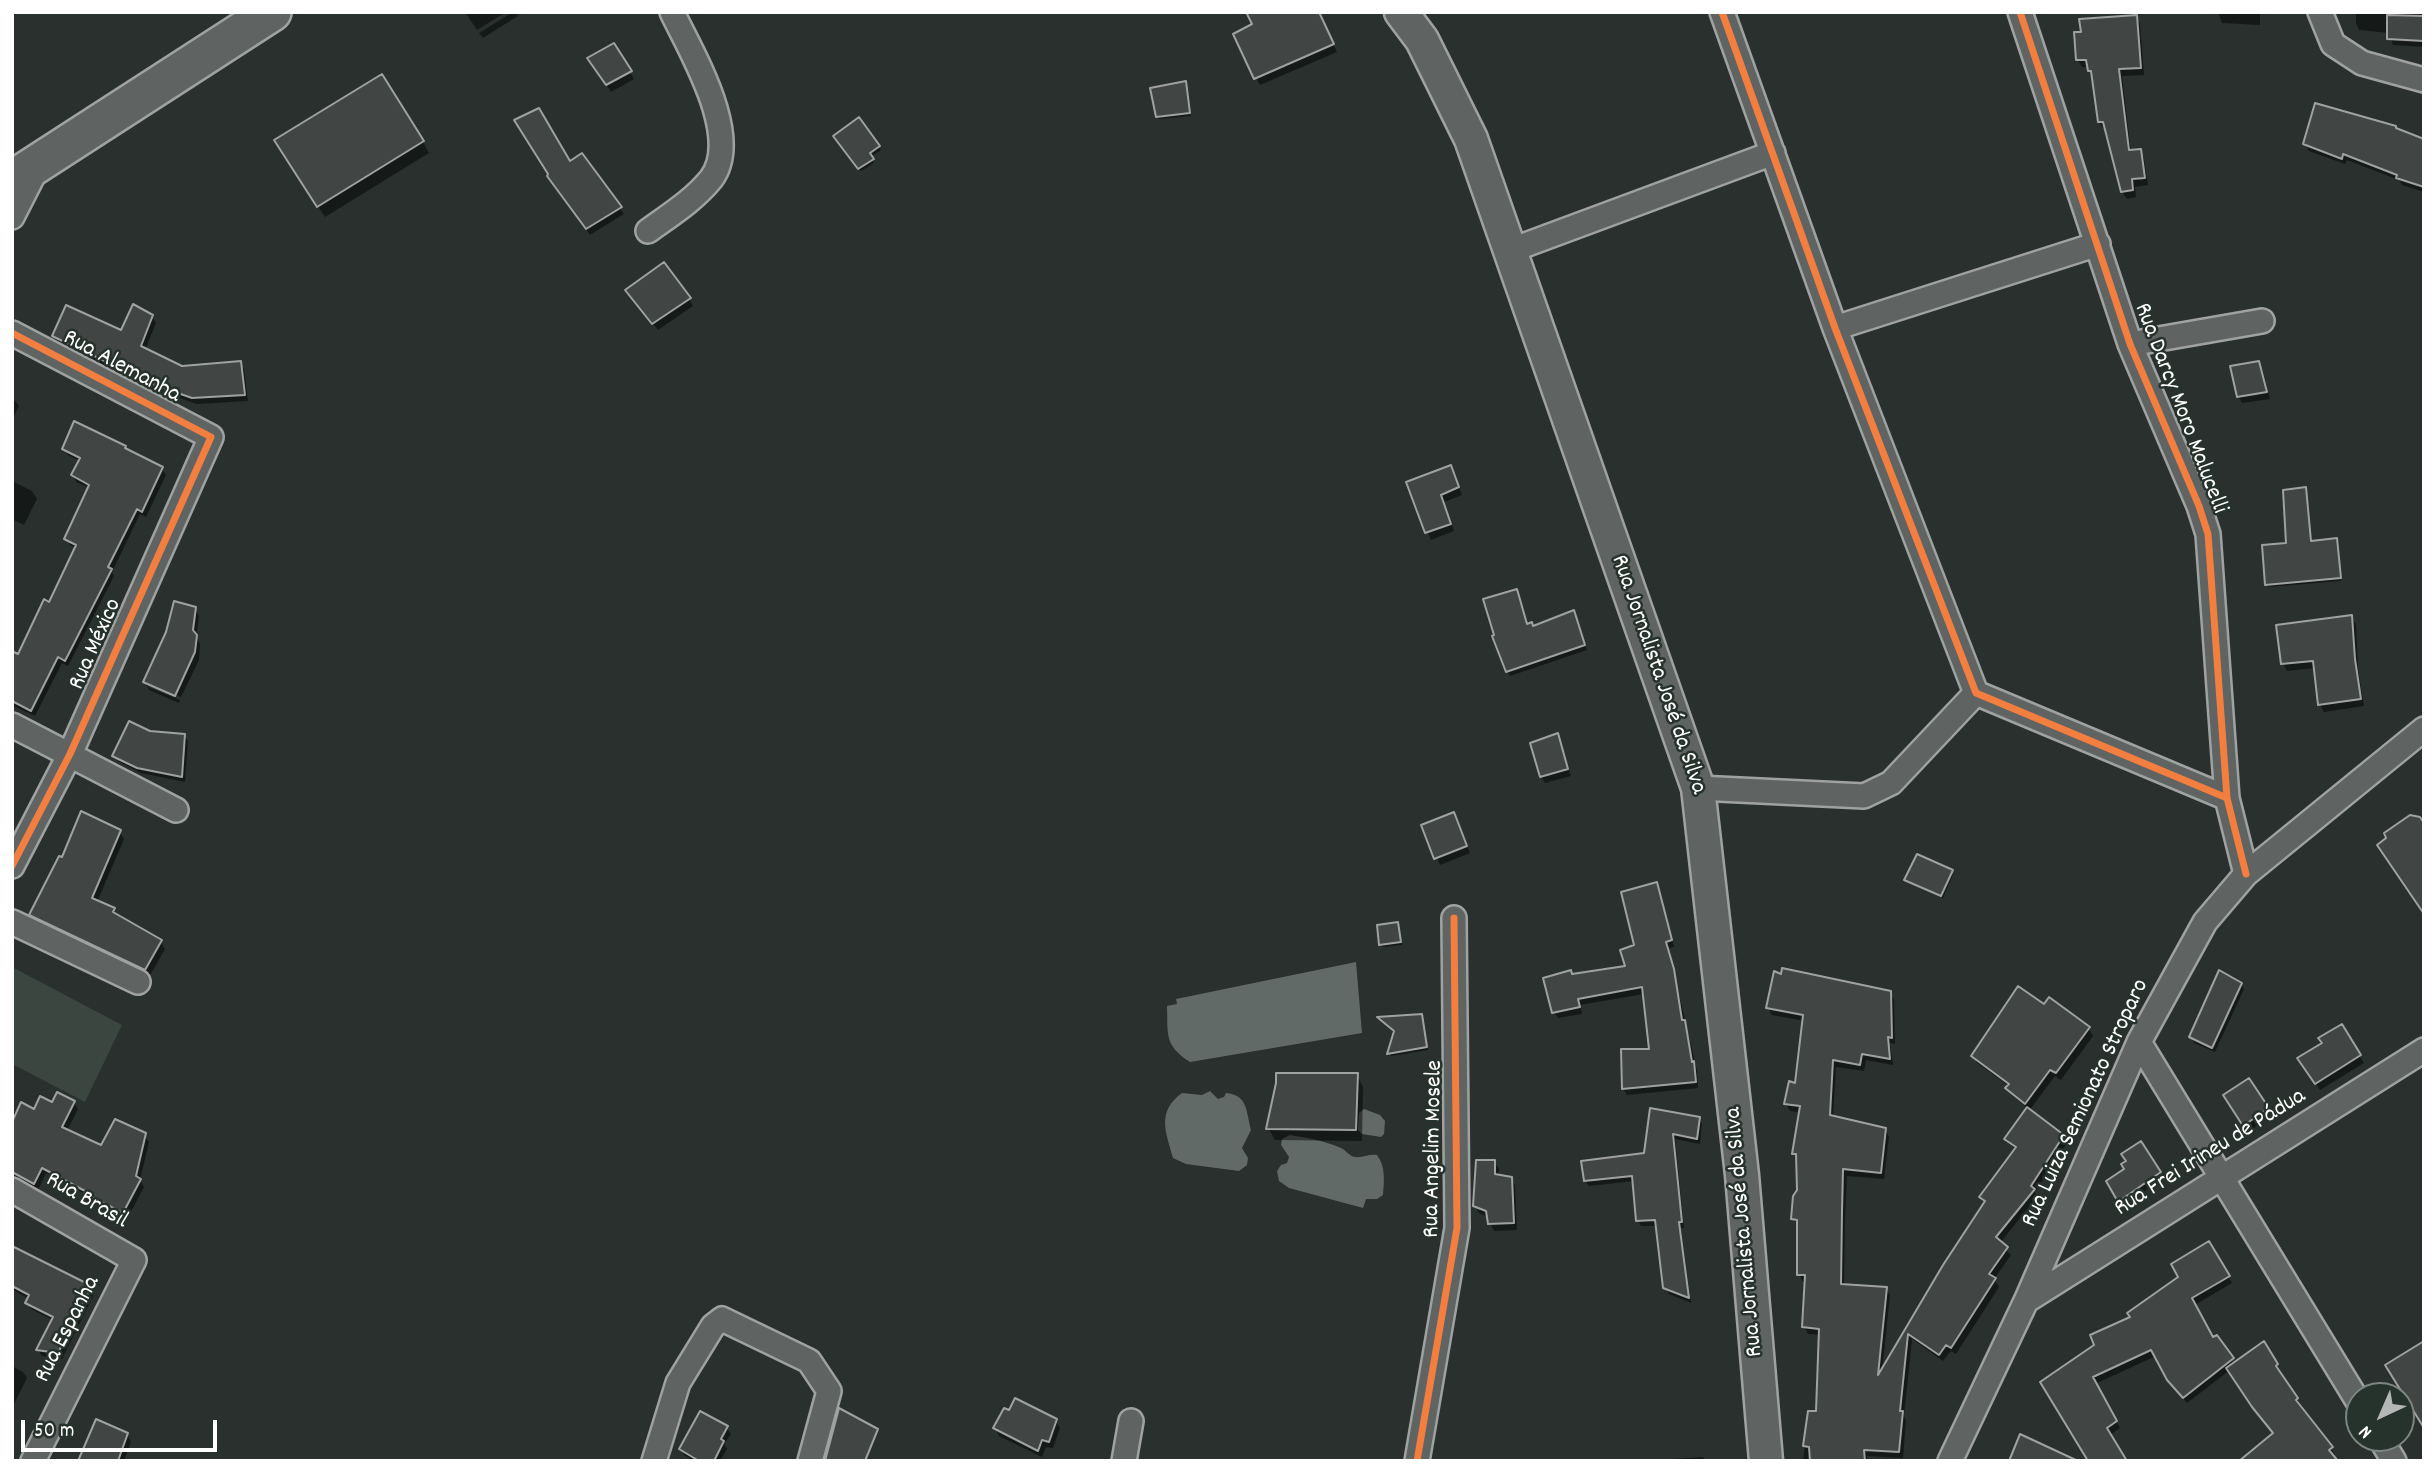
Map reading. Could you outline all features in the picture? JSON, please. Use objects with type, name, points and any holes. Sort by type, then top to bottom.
[{"type":"highway","points":[[26,171],[272,12]]},
{"type":"main road","name":"Rua Jornalista José da Silva","points":[[1401,12],[1422,40],[1471,139],[1698,788],[1742,1175],[1766,1461]]},
{"type":"street","points":[[648,230],[689,202],[712,178],[721,159],[720,125],[708,87],[672,12]]},
{"type":"street","points":[[1722,12],[1835,328],[1976,693],[2227,798]]},
{"type":"street","name":"Rua Darcy Moro Malucelli","points":[[2020,12],[2130,344],[2199,506],[2208,534],[2227,798],[2246,874]]},
{"type":"street","points":[[2320,12],[2333,44],[2362,63],[2424,80]]},
{"type":"street","points":[[1509,251],[1773,153]]},
{"type":"street","points":[[12,217],[26,171]]},
{"type":"street","points":[[1835,328],[2098,244]]},
{"type":"street","points":[[2130,344],[2262,321]]},
{"type":"street","name":"Rua Alemanha","points":[[12,333],[211,437]]},
{"type":"street","name":"Rua México","points":[[12,866],[70,754],[211,437]]},
{"type":"street","points":[[1698,788],[1864,796],[1891,783],[1976,693]]},
{"type":"street","points":[[12,725],[176,810]]},
{"type":"street","name":"Rua Luiza Semionato Stroparo","points":[[1950,1461],[2026,1301],[2139,1042],[2205,922],[2246,874],[2424,729]]},
{"type":"street","name":"Rua Angelim Mosele","points":[[1416,1461],[1457,1228],[1454,918]]},
{"type":"street","points":[[12,922],[138,982]]},
{"type":"street","points":[[2139,1042],[2346,1382]]},
{"type":"street","name":"Rua Frei Irineu de Pádua","points":[[2026,1301],[2424,1051]]},
{"type":"street","name":"Rua Brasil","points":[[12,1190],[134,1260]]},
{"type":"street","name":"Rua Espanha","points":[[33,1461],[134,1260]]},
{"type":"street","points":[[654,1461],[678,1383],[713,1326],[722,1319],[809,1361],[829,1391],[810,1461]]},
{"type":"street","points":[[1124,1461],[1131,1421]]},
{"type":"shaded area","points":[[1356,962],[1362,1033],[1190,1062],[1176,1050],[1169,1038],[1167,1006],[1177,1004],[1176,999]]},
{"type":"shaded area","points":[[12,967],[122,1025],[85,1102],[12,1064]]},
{"type":"shaded area","points":[[1210,1091],[1218,1099],[1226,1093],[1233,1094],[1245,1105],[1251,1130],[1242,1148],[1248,1158],[1247,1165],[1239,1171],[1186,1164],[1173,1158],[1165,1123],[1169,1108],[1182,1093],[1202,1095]]},
{"type":"shaded area","points":[[1364,1109],[1380,1115],[1385,1121],[1384,1134],[1381,1137],[1362,1134],[1358,1130],[1359,1113]]},
{"type":"shaded area","points":[[1290,1135],[1329,1143],[1355,1157],[1377,1155],[1383,1169],[1383,1195],[1377,1199],[1366,1199],[1363,1208],[1289,1188],[1279,1181],[1277,1171],[1281,1165],[1287,1163],[1289,1157],[1281,1145],[1282,1139]]},
{"type":"building","points":[[1246,12],[1319,12],[1334,44],[1254,79],[1233,34],[1252,24]]},
{"type":"building","points":[[2137,15],[2141,68],[2119,69],[2129,150],[2141,149],[2145,178],[2132,179],[2133,190],[2121,192],[2103,122],[2098,122],[2091,71],[2088,71],[2086,60],[2076,60],[2074,32],[2081,32],[2079,19]]},
{"type":"building","points":[[2387,15],[2424,16],[2424,41],[2387,39]]},
{"type":"building","points":[[614,43],[632,71],[606,85],[587,58]]},
{"type":"building","points":[[382,74],[424,141],[317,207],[274,140]]},
{"type":"building","points":[[1186,81],[1190,113],[1156,117],[1150,88]]},
{"type":"building","points":[[2315,103],[2396,126],[2424,139],[2424,187],[2396,178],[2397,175],[2343,154],[2342,159],[2303,144]]},
{"type":"building","points":[[539,108],[570,161],[582,153],[622,207],[586,229],[547,176],[514,120]]},
{"type":"building","points":[[859,117],[880,146],[870,153],[874,159],[858,169],[833,136]]},
{"type":"building","points":[[664,262],[691,298],[652,324],[625,290]]},
{"type":"building","points":[[133,304],[153,315],[141,346],[182,366],[241,361],[245,395],[192,398],[155,385],[52,336],[66,305],[121,330]]},
{"type":"building","points":[[2259,361],[2267,392],[2237,397],[2230,366]]},
{"type":"building","points":[[74,421],[163,467],[142,512],[137,509],[108,567],[112,569],[65,661],[58,657],[31,711],[12,701],[12,651],[18,654],[44,599],[49,602],[76,545],[64,539],[89,485],[71,475],[80,458],[62,449]]},
{"type":"building","points":[[1451,465],[1459,487],[1441,495],[1451,524],[1425,533],[1406,482]]},
{"type":"building","points":[[2306,487],[2311,541],[2337,538],[2341,578],[2265,585],[2262,545],[2286,543],[2283,490]]},
{"type":"building","points":[[1517,589],[1527,624],[1532,622],[1533,626],[1574,610],[1585,645],[1506,672],[1492,636],[1494,635],[1483,599]]},
{"type":"building","points":[[174,601],[196,607],[193,630],[197,635],[195,652],[175,696],[143,682],[166,632]]},
{"type":"building","points":[[2352,615],[2361,699],[2318,705],[2313,661],[2281,664],[2276,625]]},
{"type":"building","points":[[129,721],[150,731],[185,734],[182,777],[137,768],[112,756]]},
{"type":"building","points":[[1558,733],[1568,769],[1540,777],[1530,743]]},
{"type":"building","points":[[81,811],[121,830],[92,898],[115,908],[113,912],[162,940],[145,970],[29,915],[59,856],[62,857]]},
{"type":"building","points":[[1454,812],[1467,846],[1434,859],[1421,825]]},
{"type":"building","points":[[2410,815],[2420,817],[2424,823],[2424,914],[2377,845],[2386,838],[2384,833]]},
{"type":"building","points":[[1917,854],[1953,870],[1941,896],[1904,880]]},
{"type":"building","points":[[1657,882],[1672,940],[1666,942],[1674,969],[1682,1020],[1685,1020],[1692,1062],[1694,1061],[1696,1082],[1622,1089],[1621,1049],[1649,1049],[1642,987],[1578,999],[1580,1007],[1552,1013],[1543,978],[1571,970],[1572,974],[1625,966],[1620,950],[1634,945],[1621,892]]},
{"type":"building","points":[[1398,922],[1401,942],[1379,945],[1377,925]]},
{"type":"building","points":[[1782,968],[1891,991],[1892,1038],[1888,1037],[1890,1059],[1862,1054],[1860,1065],[1833,1060],[1830,1115],[1886,1128],[1881,1173],[1843,1169],[1841,1284],[1887,1287],[1878,1375],[1943,1265],[1985,1201],[1979,1197],[2016,1147],[2004,1139],[2027,1107],[2064,1135],[2031,1186],[2035,1189],[1996,1237],[2008,1247],[1989,1274],[1996,1278],[1951,1348],[1946,1345],[1939,1355],[1908,1334],[1900,1411],[1903,1411],[1899,1452],[1864,1450],[1865,1461],[1810,1461],[1809,1447],[1803,1446],[1808,1411],[1816,1411],[1819,1329],[1802,1327],[1805,1275],[1797,1275],[1797,1220],[1791,1219],[1793,1196],[1797,1190],[1796,1154],[1792,1154],[1800,1106],[1784,1104],[1789,1081],[1795,1083],[1803,1015],[1766,1008],[1774,971],[1781,974]]},
{"type":"building","points":[[2219,970],[2242,983],[2212,1048],[2189,1037]]},
{"type":"building","points":[[2018,986],[2044,1004],[2049,997],[2090,1027],[2056,1073],[2050,1070],[2025,1104],[2005,1088],[2009,1084],[1971,1056]]},
{"type":"building","points":[[1422,1014],[1427,1047],[1387,1054],[1394,1031],[1377,1017]]},
{"type":"building","points":[[2342,1024],[2361,1055],[2315,1084],[2297,1058],[2322,1043],[2318,1038]]},
{"type":"building","points":[[1276,1073],[1358,1073],[1356,1130],[1266,1129]]},
{"type":"building","points":[[2249,1078],[2269,1108],[2243,1126],[2223,1095]]},
{"type":"building","points":[[57,1092],[75,1101],[62,1127],[101,1145],[115,1119],[146,1133],[136,1176],[141,1179],[123,1213],[42,1168],[34,1184],[12,1172],[12,1122],[21,1102],[34,1109],[40,1096],[52,1102]]},
{"type":"building","points":[[1650,1108],[1700,1117],[1697,1139],[1673,1134],[1682,1222],[1679,1222],[1689,1298],[1663,1288],[1655,1220],[1636,1221],[1632,1176],[1584,1181],[1581,1161],[1644,1153]]},
{"type":"building","points":[[2141,1141],[2161,1172],[2118,1202],[2106,1181],[2124,1169],[2121,1164],[2126,1161],[2121,1154]]},
{"type":"building","points":[[1476,1160],[1495,1160],[1495,1174],[1512,1177],[1514,1223],[1488,1224],[1486,1211],[1473,1206]]},
{"type":"building","points":[[2209,1241],[2230,1276],[2192,1298],[2213,1337],[2217,1335],[2234,1358],[2183,1398],[2167,1380],[2151,1350],[2093,1377],[2117,1421],[2107,1428],[2127,1461],[2088,1461],[2040,1382],[2094,1345],[2090,1335],[2130,1317],[2127,1313],[2178,1277],[2171,1264]]},
{"type":"building","points":[[12,1246],[92,1286],[58,1353],[36,1350],[53,1317],[25,1303],[29,1295],[12,1286]]},
{"type":"building","points":[[2264,1341],[2278,1364],[2276,1366],[2298,1398],[2296,1400],[2333,1447],[2329,1450],[2338,1461],[2239,1461],[2273,1433],[2226,1368]]},
{"type":"building","points":[[2424,1341],[2424,1428],[2415,1413],[2415,1382],[2396,1382],[2385,1365]]},
{"type":"building","points":[[1015,1398],[1057,1419],[1049,1442],[1042,1440],[1038,1451],[993,1428],[1004,1408],[1009,1410]]},
{"type":"building","points":[[839,1408],[878,1429],[865,1461],[825,1461]]},
{"type":"building","points":[[700,1411],[728,1426],[714,1461],[699,1461],[679,1449]]},
{"type":"building","points":[[96,1419],[128,1433],[118,1461],[78,1461]]},
{"type":"building","points":[[2020,1434],[2078,1461],[2009,1461]]},
{"type":"cycle path","points":[[1722,12],[1835,328],[1976,693],[2227,798]]},
{"type":"cycle path","points":[[2020,12],[2130,344],[2199,506],[2208,534],[2227,798],[2246,874]]},
{"type":"cycle path","points":[[12,333],[211,437],[70,754],[12,866]]},
{"type":"cycle path","points":[[1417,1461],[1457,1228],[1454,918]]}]
